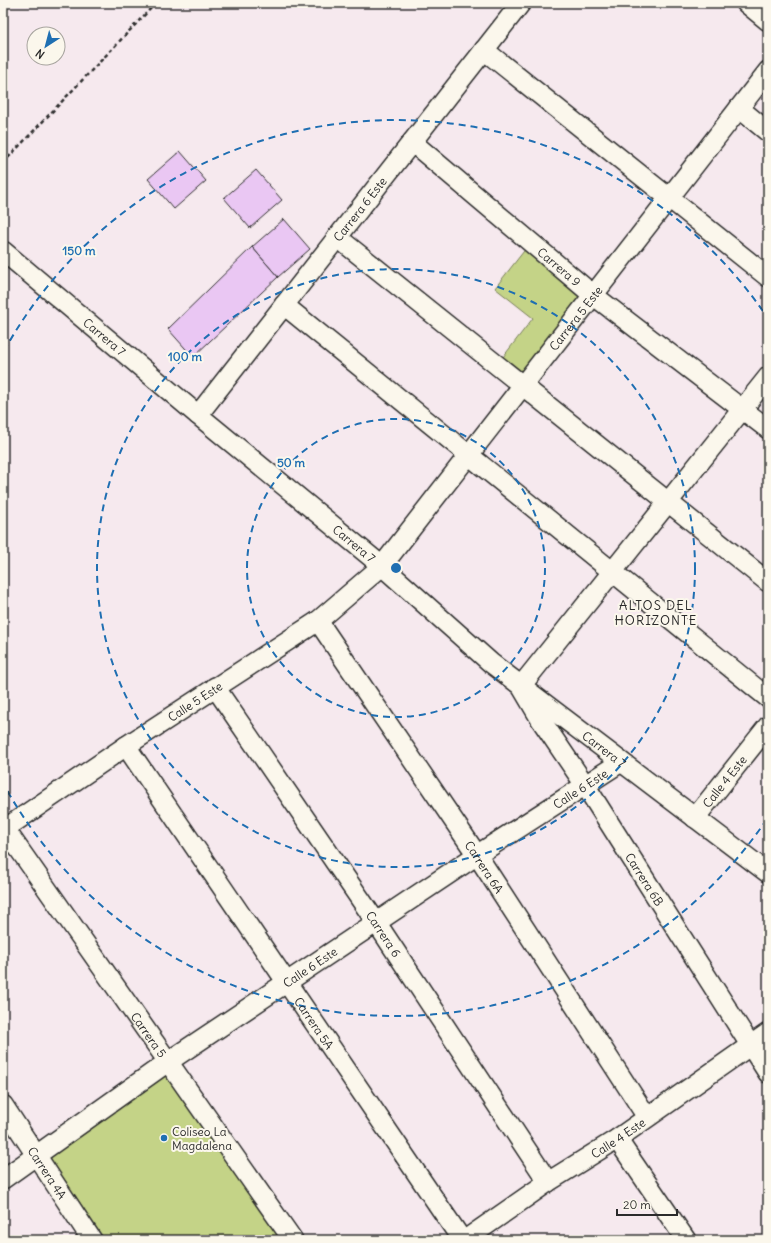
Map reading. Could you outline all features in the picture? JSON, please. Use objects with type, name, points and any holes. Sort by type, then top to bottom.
[{"type":"street","name":"Carrera 6 Este","points":[[198,415],[521,3]]},
{"type":"street","points":[[746,3],[768,20]]},
{"type":"street","points":[[484,50],[768,277]]},
{"type":"street","name":"Carrera 5 Este","points":[[382,566],[768,71]]},
{"type":"street","points":[[739,108],[768,132]]},
{"type":"street","name":"Carrera 9","points":[[412,142],[593,295],[768,429]]},
{"type":"street","points":[[337,237],[768,582]]},
{"type":"street","name":"Carrera 7","points":[[3,251],[198,415],[382,566],[491,663],[768,873]]},
{"type":"street","points":[[284,305],[768,698]]},
{"type":"street","points":[[521,686],[768,377]]},
{"type":"street","name":"Calle 5 Este","points":[[4,829],[126,746],[318,621],[382,566]]},
{"type":"street","name":"Carrera 6A","points":[[318,621],[478,855],[647,1117]]},
{"type":"street","name":"Carrera 6B","points":[[521,686],[541,720],[585,786],[768,1073]]},
{"type":"street","name":"Carrera 6","points":[[215,688],[376,922],[548,1182]]},
{"type":"street","name":"Calle 4 Este","points":[[695,818],[768,726]]},
{"type":"street","name":"Carrera 5A","points":[[126,746],[462,1240]]},
{"type":"street","name":"Calle 6 Este","points":[[3,1179],[169,1061],[376,922],[621,762]]},
{"type":"street","name":"Carrera 5","points":[[4,829],[169,1061],[293,1240]]},
{"type":"street","name":"Calle 4 Este","points":[[465,1240],[486,1234],[548,1182],[617,1139],[768,1034]]},
{"type":"street","name":"Carrera 4A","points":[[3,1105],[92,1240]]},
{"type":"street","points":[[617,1139],[686,1240]]},
{"type":"path","points":[[3,163],[156,3]]},
{"type":"green space","points":[[531,242],[589,287],[519,376],[500,361],[533,318],[495,288]]},
{"type":"green space","name":"Coliseo La Magdalena","points":[[174,1070],[289,1240],[105,1240],[50,1158]]},
{"type":"building","points":[[180,151],[206,181],[174,209],[148,179]]},
{"type":"building","points":[[256,170],[282,200],[250,228],[224,198]]},
{"type":"building","points":[[284,219],[310,249],[278,277],[252,247]]},
{"type":"building","points":[[252,247],[278,277],[193,357],[168,329]]},
{"type":"place","name":"Coliseo La Magdalena","points":[[164,1138]]},
{"type":"district","name":"ALTOS DEL HORIZONTE","points":[[656,612]]}]
